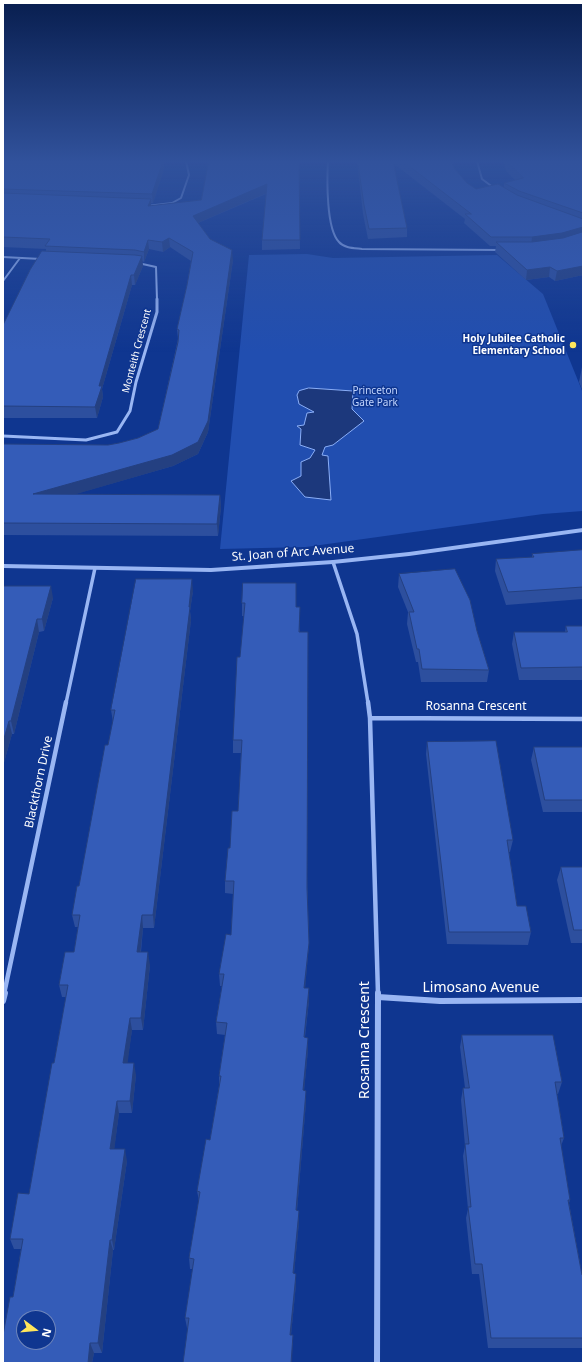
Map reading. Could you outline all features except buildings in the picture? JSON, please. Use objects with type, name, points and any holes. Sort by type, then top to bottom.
[{"type":"street","points":[[332,225],[338,241],[345,246],[353,248],[506,250]]},
{"type":"street","points":[[3,257],[48,259]]},
{"type":"street","points":[[3,281],[20,258]]},
{"type":"street","name":"Monteith Crescent","points":[[3,436],[86,440],[117,432],[130,411],[136,382],[157,312],[156,267],[136,262]]},
{"type":"street","name":"St. Joan of Arc Avenue","points":[[3,566],[212,570],[333,562],[409,554],[583,530]]},
{"type":"street","name":"Rosanna Crescent","points":[[333,562],[357,634],[370,718],[378,997],[377,1363]]},
{"type":"street","name":"Blackthorn Drive","points":[[3,1001],[95,568]]},
{"type":"street","name":"Rosanna Crescent","points":[[370,718],[583,719]]},
{"type":"street","name":"Limosano Avenue","points":[[378,997],[440,1001],[583,1000]]},
{"type":"green space","name":"Princeton Gate Park","points":[[307,254],[333,258],[497,255],[543,294],[583,393],[583,511],[543,514],[306,547],[220,549],[249,255]]},
{"type":"shaded area","points":[[309,388],[353,391],[352,409],[364,421],[333,445],[325,447],[322,455],[328,456],[331,500],[305,497],[291,481],[301,476],[301,462],[310,458],[315,450],[300,445],[301,429],[297,426],[304,425],[307,413],[314,412],[299,404],[297,395],[299,391]]},
{"type":"place","name":"Holy Jubilee Catholic Elementary School","points":[[573,345]]}]
